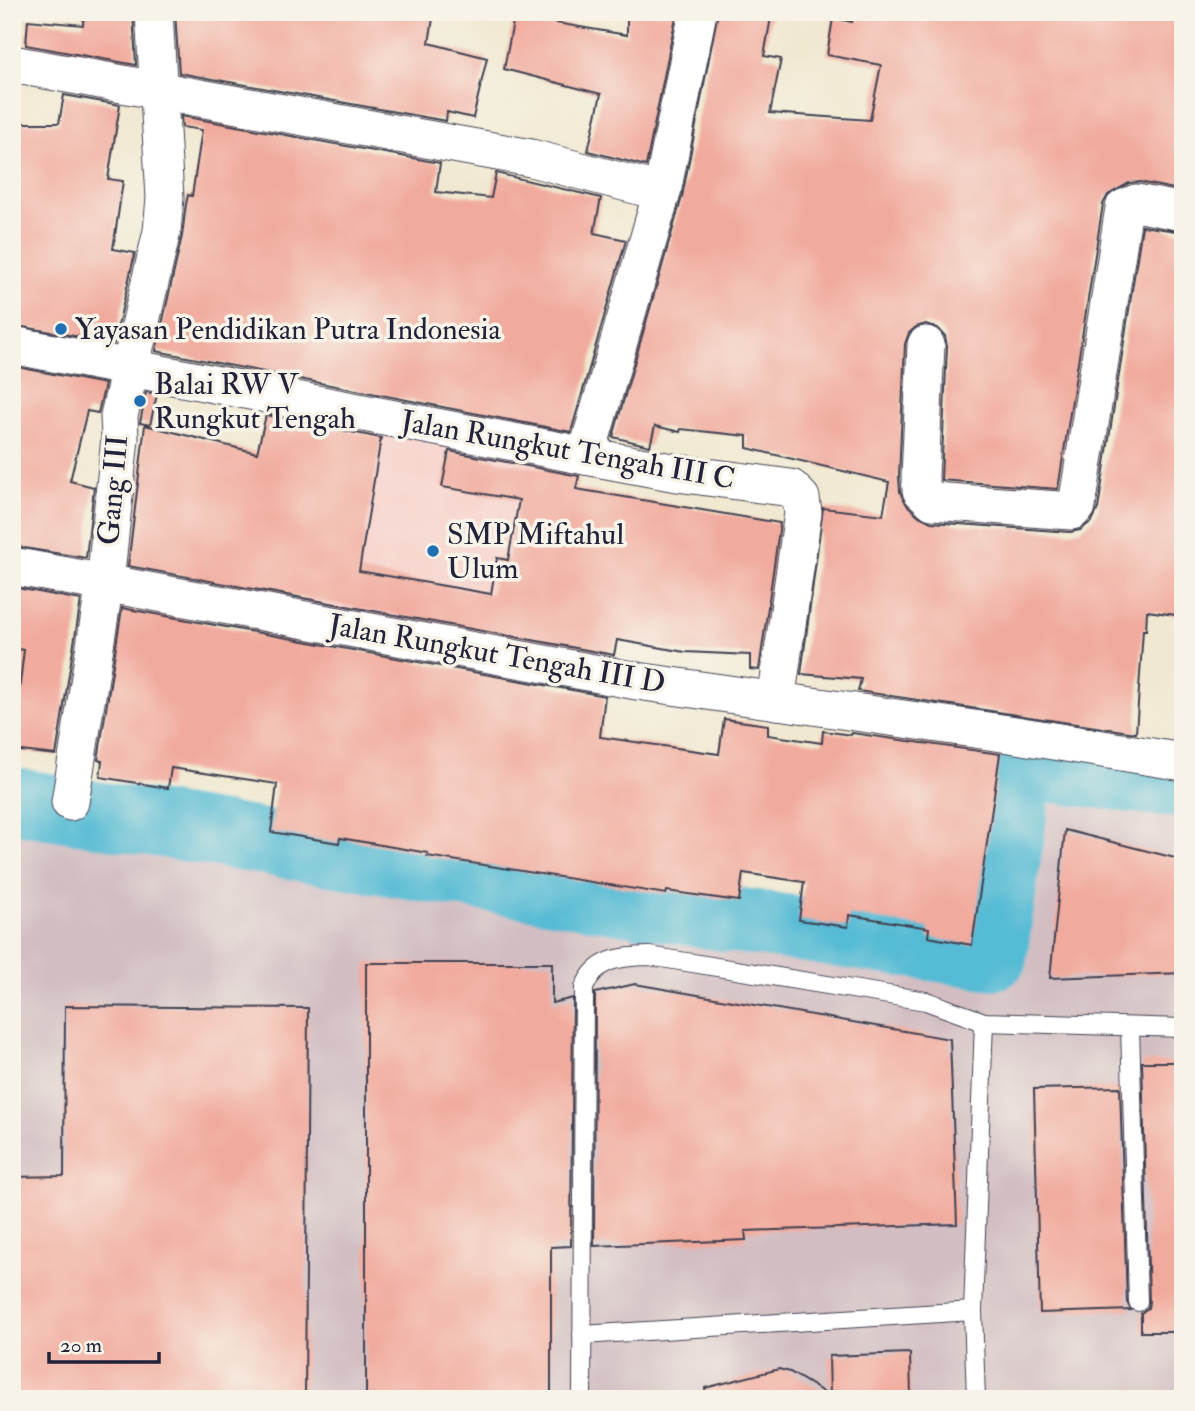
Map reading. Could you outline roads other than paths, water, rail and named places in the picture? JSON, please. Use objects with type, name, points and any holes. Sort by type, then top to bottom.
[{"type":"street","name":"Gang III","points":[[70,802],[105,583],[120,438],[119,416],[162,231],[165,198],[154,12]]},
{"type":"street","points":[[586,456],[662,192],[698,12]]},
{"type":"street","points":[[12,64],[531,158],[662,192]]},
{"type":"street","points":[[926,345],[921,490],[933,501],[1072,511],[1077,506],[1124,208],[1136,203],[1183,212]]},
{"type":"street","name":"Jalan Rungkut Tengah III C","points":[[12,345],[677,473],[791,488],[802,498],[803,513],[776,701]]},
{"type":"street","name":"Jalan Rungkut Tengah III D","points":[[12,566],[636,681],[1183,762]]},
{"type":"lane","points":[[582,1399],[584,988],[596,968],[606,961],[649,956],[926,1001],[984,1021],[1183,1028]]},
{"type":"lane","points":[[976,1399],[973,1311],[984,1021]]},
{"type":"lane","points":[[1130,1027],[1138,1302]]},
{"type":"lane","points":[[582,1335],[973,1311]]},
{"type":"waterway","points":[[12,800],[722,918],[994,957],[1021,766],[1183,786]]},
{"type":"place","name":"Yayasan Pendidikan Putra Indonesia","points":[[61,329]]},
{"type":"place","name":"Balai RW V Rungkut Tengah","points":[[140,401]]},
{"type":"place","name":"SMP Miftahul Ulum","points":[[433,551]]}]
